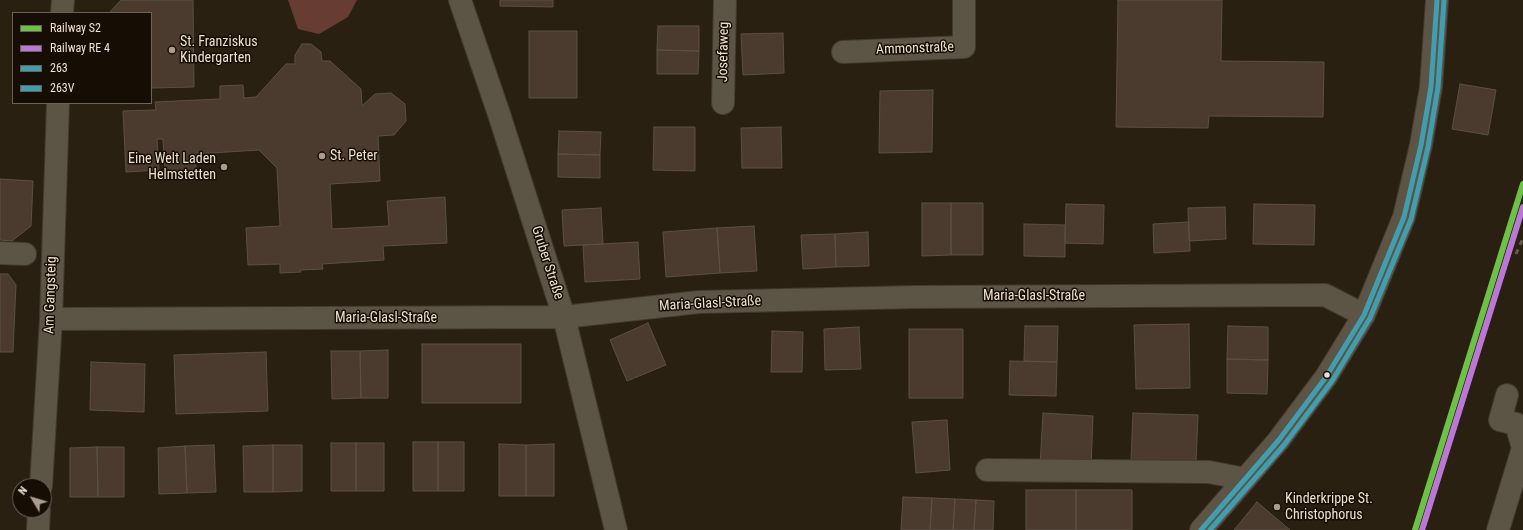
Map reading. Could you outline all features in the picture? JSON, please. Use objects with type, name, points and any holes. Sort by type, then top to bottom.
[{"type":"street","points":[[62,12],[63,0]]},
{"type":"street","name":"Gruber Straße","points":[[460,0],[499,114],[564,317],[616,530]]},
{"type":"street","name":"Josefaweg","points":[[723,103],[725,0]]},
{"type":"street","name":"Ammonstraße","points":[[843,52],[964,47],[964,0]]},
{"type":"street","points":[[1201,530],[1278,441],[1326,377],[1364,315],[1404,217],[1421,145],[1431,87],[1437,0]]},
{"type":"street","name":"Am Gangsteig","points":[[41,478],[51,319],[58,104]]},
{"type":"street","points":[[0,254],[25,254]]},
{"type":"street","name":"Maria-Glasl-Straße","points":[[51,319],[564,317],[698,302],[916,297],[1325,295],[1364,315]]},
{"type":"street","points":[[1498,530],[1523,448],[1516,424],[1500,420],[1507,396]]},
{"type":"street","points":[[987,470],[1209,472],[1245,479]]},
{"type":"street","points":[[38,530],[39,518]]},
{"type":"shaded area","points":[[288,0],[357,0],[348,17],[319,34],[298,29]]},
{"type":"building","name":"St. Franziskus Kindergarten","points":[[121,0],[193,0],[194,87],[152,88],[152,12],[110,12]]},
{"type":"building","points":[[500,0],[553,0],[553,7],[500,6]]},
{"type":"building","points":[[1118,0],[1222,0],[1221,61],[1324,62],[1323,117],[1209,116],[1208,128],[1116,127]]},
{"type":"building","points":[[658,26],[699,26],[699,51],[657,50]]},
{"type":"building","points":[[529,31],[577,31],[577,98],[529,98]]},
{"type":"building","points":[[783,33],[784,73],[743,75],[741,34]]},
{"type":"building","name":"St. Peter","points":[[302,44],[311,44],[321,52],[322,61],[330,61],[361,89],[362,106],[375,94],[391,93],[405,104],[406,121],[394,135],[378,136],[380,181],[330,184],[332,229],[389,226],[387,201],[445,197],[447,243],[383,246],[384,260],[322,264],[323,269],[280,273],[280,264],[248,265],[246,228],[280,226],[277,168],[259,150],[195,154],[196,171],[165,172],[163,139],[157,139],[159,170],[126,172],[123,111],[156,110],[155,102],[220,99],[220,86],[243,85],[244,98],[256,97],[286,64],[295,64],[295,55]]},
{"type":"building","points":[[657,50],[699,51],[698,74],[657,74]]},
{"type":"building","points":[[1460,84],[1496,90],[1488,135],[1452,129]]},
{"type":"building","points":[[933,90],[932,152],[879,153],[880,91]]},
{"type":"building","points":[[654,127],[695,127],[695,171],[653,170]]},
{"type":"building","points":[[781,127],[782,168],[742,168],[741,128]]},
{"type":"building","points":[[559,131],[601,132],[600,155],[558,154]]},
{"type":"building","points":[[558,154],[600,155],[600,178],[558,177]]},
{"type":"building","points":[[0,179],[33,181],[31,226],[12,241],[0,240]]},
{"type":"building","points":[[922,203],[951,203],[951,255],[922,256]]},
{"type":"building","points":[[951,203],[983,203],[983,255],[951,255]]},
{"type":"building","points":[[1066,204],[1104,205],[1103,244],[1065,243]]},
{"type":"building","points":[[1254,204],[1315,205],[1314,245],[1253,244]]},
{"type":"building","points":[[1225,207],[1226,239],[1189,241],[1188,208]]},
{"type":"building","points":[[601,208],[603,244],[564,246],[562,210]]},
{"type":"building","points":[[1189,222],[1190,251],[1154,253],[1153,224]]},
{"type":"building","points":[[1024,224],[1065,225],[1065,257],[1024,256]]},
{"type":"building","points":[[754,226],[757,271],[720,273],[717,228]]},
{"type":"building","points":[[717,228],[720,273],[666,277],[663,232]]},
{"type":"building","points":[[868,232],[869,266],[836,267],[835,234]]},
{"type":"building","points":[[835,234],[836,267],[803,269],[801,235]]},
{"type":"building","points":[[638,242],[640,279],[585,282],[583,245]]},
{"type":"building","points":[[0,274],[8,274],[16,285],[13,352],[0,352]]},
{"type":"building","points":[[648,323],[666,365],[627,381],[610,340]]},
{"type":"building","points":[[1189,324],[1190,388],[1136,389],[1134,325]]},
{"type":"building","points":[[1025,326],[1058,326],[1057,362],[1024,361]]},
{"type":"building","points":[[1228,326],[1268,327],[1268,360],[1227,359]]},
{"type":"building","points":[[859,327],[861,369],[825,370],[824,329]]},
{"type":"building","points":[[909,329],[963,329],[963,398],[909,398]]},
{"type":"building","points":[[772,331],[803,332],[802,372],[771,372]]},
{"type":"building","points":[[422,344],[521,344],[521,403],[422,403]]},
{"type":"building","points":[[388,350],[388,398],[361,398],[360,351]]},
{"type":"building","points":[[331,351],[360,351],[361,398],[332,399]]},
{"type":"building","points":[[266,352],[268,411],[176,414],[174,355]]},
{"type":"building","points":[[1227,359],[1268,360],[1267,394],[1227,393]]},
{"type":"building","points":[[1010,361],[1057,362],[1056,396],[1009,395]]},
{"type":"building","points":[[91,362],[145,364],[144,412],[90,410]]},
{"type":"building","points":[[1043,413],[1093,416],[1091,467],[1040,465]]},
{"type":"building","points":[[1133,413],[1198,415],[1196,462],[1131,460]]},
{"type":"building","points":[[947,420],[950,470],[916,473],[912,422]]},
{"type":"building","points":[[413,442],[438,442],[438,491],[413,491]]},
{"type":"building","points":[[438,442],[464,442],[464,491],[438,491]]},
{"type":"building","points":[[331,443],[356,443],[356,491],[331,491]]},
{"type":"building","points":[[356,443],[384,443],[384,491],[356,491]]},
{"type":"building","points":[[499,444],[526,445],[526,496],[499,496]]},
{"type":"building","points":[[554,444],[554,496],[526,496],[526,445]]},
{"type":"building","points":[[214,445],[216,492],[187,493],[185,446]]},
{"type":"building","points":[[273,445],[302,445],[302,491],[273,492]]},
{"type":"building","points":[[273,445],[273,492],[244,492],[243,446]]},
{"type":"building","points":[[185,446],[187,493],[159,494],[158,448]]},
{"type":"building","points":[[97,447],[98,497],[70,497],[70,448]]},
{"type":"building","points":[[97,447],[124,447],[124,497],[98,497]]},
{"type":"building","points":[[1026,490],[1076,490],[1076,530],[1026,530]]},
{"type":"building","points":[[1076,490],[1132,490],[1132,530],[1076,530]]},
{"type":"building","points":[[903,497],[932,498],[930,530],[901,530]]},
{"type":"building","points":[[932,498],[955,499],[953,530],[930,530]]},
{"type":"building","points":[[955,499],[976,500],[974,530],[953,530]]},
{"type":"building","points":[[976,500],[994,501],[993,530],[974,530]]},
{"type":"building","points":[[1257,502],[1290,530],[1234,530]]},
{"type":"railway","points":[[1516,254],[1523,238]]},
{"type":"rail line","name":"S2","points":[[1415,530],[1523,184]]},
{"type":"transit line","name":"263","points":[[1201,530],[1278,441],[1326,377],[1364,315],[1404,217],[1421,145],[1431,87],[1437,0]]},
{"type":"transit line","name":"263V","points":[[1210,530],[1284,445],[1332,381],[1370,318],[1411,219],[1428,147],[1438,87],[1444,0]]},
{"type":"transit line","points":[[1422,530],[1523,207]]},
{"type":"place","name":"St. Franziskus Kindergarten","points":[[172,50]]},
{"type":"place","name":"St. Peter","points":[[322,156]]},
{"type":"place","name":"Eine Welt Laden Helmstetten","points":[[224,167]]},
{"type":"place","name":"Kinderkrippe St. Christophorus","points":[[1277,507]]}]
